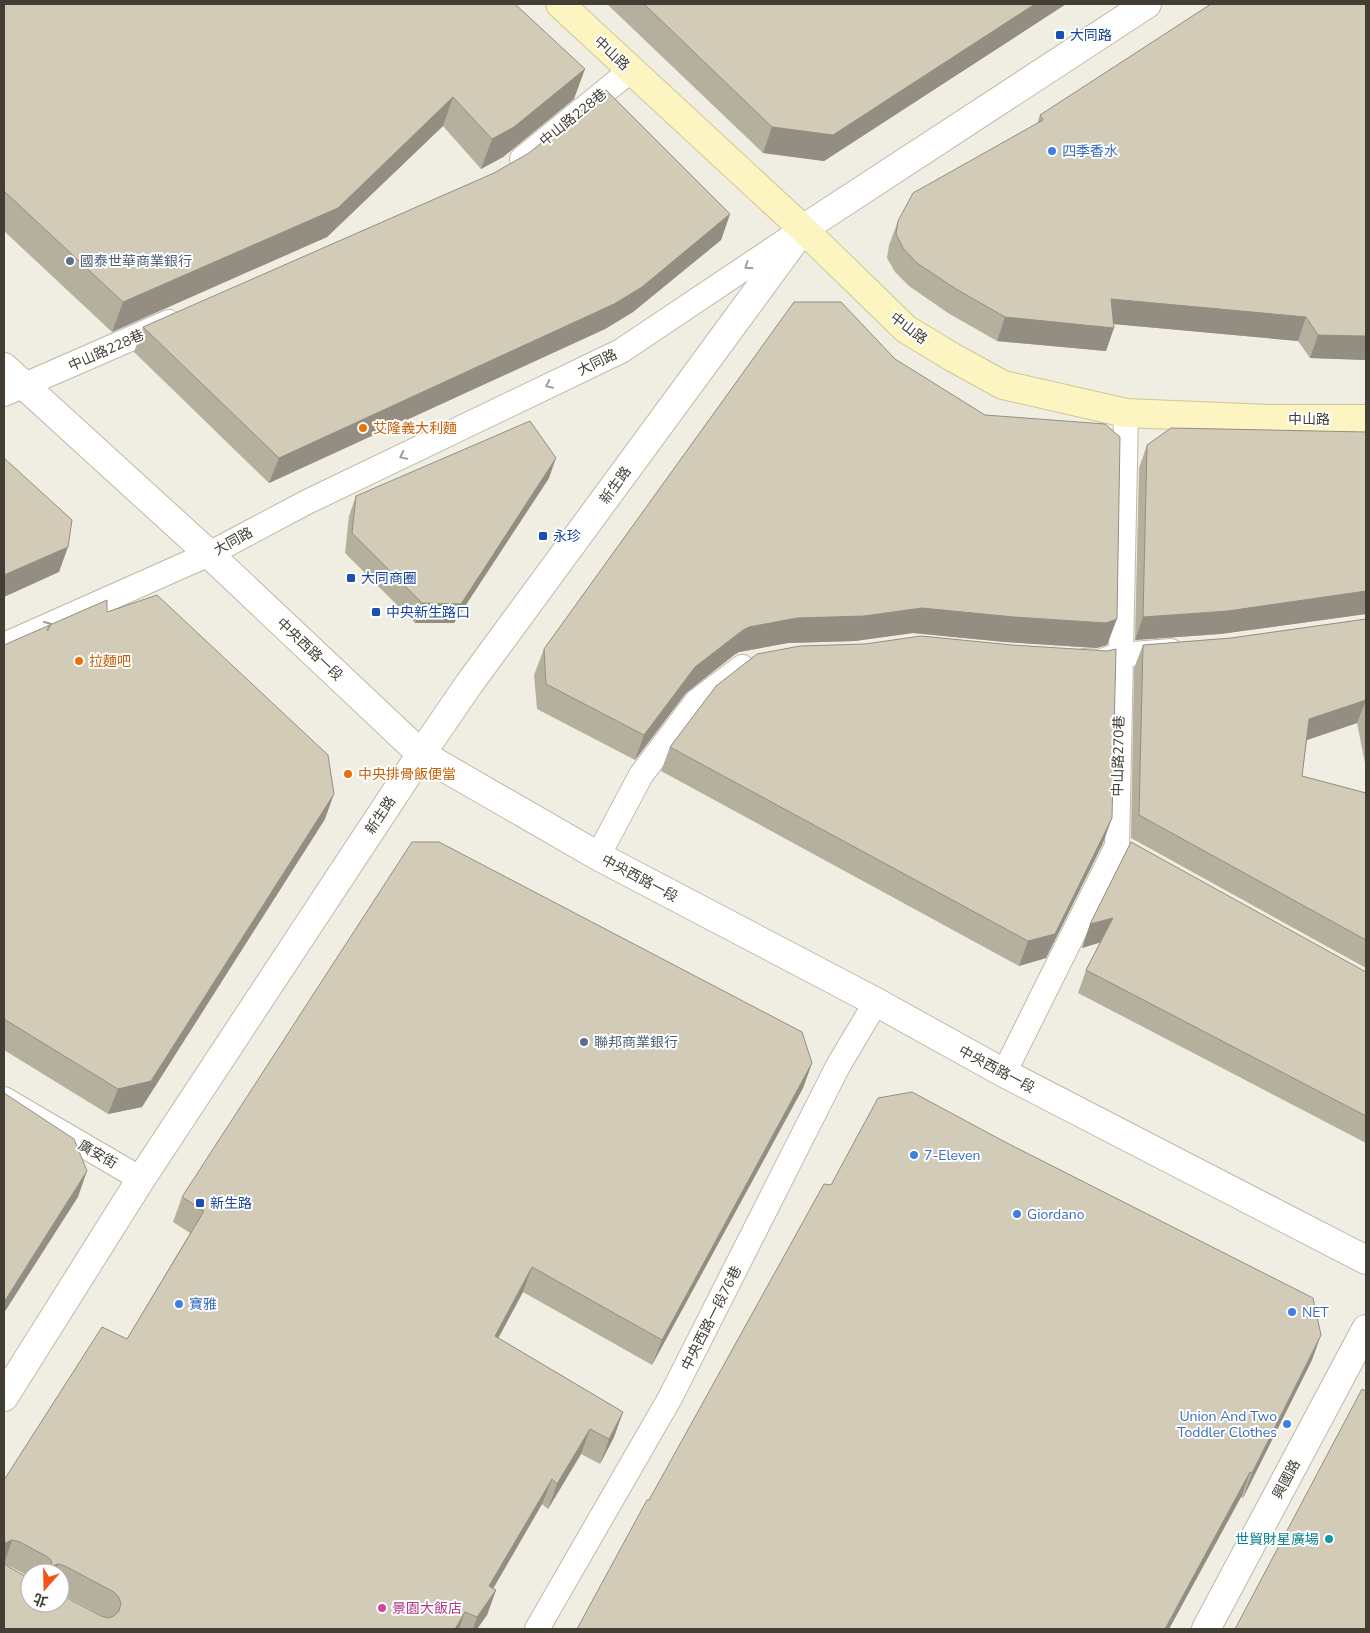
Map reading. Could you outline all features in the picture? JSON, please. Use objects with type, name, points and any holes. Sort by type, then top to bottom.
[{"type":"main road","name":"中山路","points":[[560,4],[803,229],[906,329],[1003,385],[1126,413],[1269,419],[1366,419]]},
{"type":"street","name":"大同路","points":[[803,229],[1147,4]]},
{"type":"street","name":"新生路","points":[[4,1397],[140,1179],[421,754],[469,684],[803,229]]},
{"type":"street","name":"中央西路一段","points":[[4,367],[14,390],[209,554],[421,754],[598,856],[876,1002],[1004,1073],[1366,1260]]},
{"type":"street","name":"興國路","points":[[1206,1629],[1366,1329]]},
{"type":"lane","name":"中山路228巷","points":[[503,172],[511,168],[631,70]]},
{"type":"lane","name":"大同路","points":[[4,645],[209,554],[307,502],[621,351],[803,229]]},
{"type":"lane","name":"中山路228巷","points":[[14,390],[189,314]]},
{"type":"lane","name":"中山路270巷","points":[[1004,1073],[1125,851],[1120,655],[1126,413]]},
{"type":"lane","points":[[1061,660],[1099,662],[1120,655],[1193,650]]},
{"type":"lane","points":[[598,856],[641,775],[697,701],[742,666],[761,663]]},
{"type":"lane","name":"中央西路一段76巷","points":[[537,1629],[670,1398],[838,1066],[876,1002]]},
{"type":"lane","name":"廣安街","points":[[4,1099],[140,1179]]},
{"type":"building","points":[[4,4],[515,4],[585,69],[514,127],[492,139],[453,97],[338,208],[123,302],[4,191]]},
{"type":"building","points":[[644,4],[1035,4],[833,135],[772,127]]},
{"type":"building","points":[[1211,4],[1366,4],[1366,336],[1318,335],[1306,317],[1111,299],[1114,328],[1005,317],[956,289],[917,263],[903,248],[896,234],[898,221],[913,193],[1043,120],[1040,115]]},
{"type":"building","points":[[606,90],[730,214],[642,287],[614,304],[279,458],[143,327],[494,173],[529,153]]},
{"type":"building","points":[[794,302],[841,302],[895,359],[985,415],[1105,424],[1120,437],[1117,619],[1106,623],[922,608],[864,616],[797,618],[749,627],[695,667],[644,735],[546,684],[544,649]]},
{"type":"building","points":[[530,421],[556,458],[461,604],[422,603],[352,533],[356,496]]},
{"type":"building","points":[[1171,428],[1366,432],[1366,591],[1228,611],[1143,617],[1147,445]]},
{"type":"building","points":[[4,458],[72,520],[68,547],[4,575]]},
{"type":"building","points":[[157,595],[328,755],[334,794],[151,1081],[118,1089],[4,1019],[4,645],[107,600],[107,612]]},
{"type":"building","points":[[1366,619],[1366,700],[1309,719],[1302,776],[1366,793],[1366,940],[1139,815],[1143,645],[1231,638]]},
{"type":"building","points":[[921,636],[1012,645],[1107,651],[1116,649],[1112,818],[1055,934],[1028,941],[670,747],[716,686],[757,654],[800,646],[865,644]]},
{"type":"building","points":[[412,842],[439,842],[802,1032],[812,1063],[662,1340],[532,1267],[495,1336],[623,1412],[609,1439],[590,1429],[557,1484],[552,1479],[489,1586],[496,1590],[477,1617],[465,1612],[455,1629],[4,1629],[4,1563],[20,1573],[20,1613],[70,1613],[70,1599],[108,1618],[114,1616],[119,1611],[121,1603],[114,1592],[70,1569],[70,1563],[52,1563],[46,1556],[20,1542],[12,1540],[5,1543],[4,1480],[102,1327],[127,1339],[204,1211],[182,1197]]},
{"type":"building","points":[[1131,842],[1366,972],[1366,1116],[1086,970],[1113,918],[1090,924]]},
{"type":"building","points":[[912,1092],[1005,1142],[1313,1298],[1321,1335],[1252,1473],[1250,1472],[1165,1629],[577,1629],[824,1184],[831,1185],[878,1098]]},
{"type":"building","points":[[4,1093],[74,1139],[87,1171],[4,1302]]},
{"type":"building","name":"世貿財星廣場","points":[[1362,1389],[1366,1391],[1366,1629],[1235,1629]]},
{"type":"place","name":"大同路","points":[[1060,35]]},
{"type":"place","name":"四季香水","points":[[1052,151]]},
{"type":"place","name":"國泰世華商業銀行","points":[[70,261]]},
{"type":"place","name":"艾隆義大利麵","points":[[363,428]]},
{"type":"place","name":"永珍","points":[[543,536]]},
{"type":"place","name":"大同商圈","points":[[351,578]]},
{"type":"place","name":"中央新生路口","points":[[376,612]]},
{"type":"place","name":"拉麵吧","points":[[79,661]]},
{"type":"place","name":"中央排骨飯便當","points":[[348,774]]},
{"type":"place","name":"聯邦商業銀行","points":[[584,1042]]},
{"type":"place","name":"7-Eleven","points":[[914,1155]]},
{"type":"place","name":"新生路","points":[[200,1203]]},
{"type":"place","name":"Giordano","points":[[1017,1214]]},
{"type":"place","name":"寶雅","points":[[179,1304]]},
{"type":"place","name":"NET","points":[[1292,1312]]},
{"type":"place","name":"Union And Two Toddler Clothes","points":[[1287,1424]]},
{"type":"place","name":"世貿財星廣場","points":[[1329,1539]]},
{"type":"place","name":"景園大飯店","points":[[382,1608]]}]
